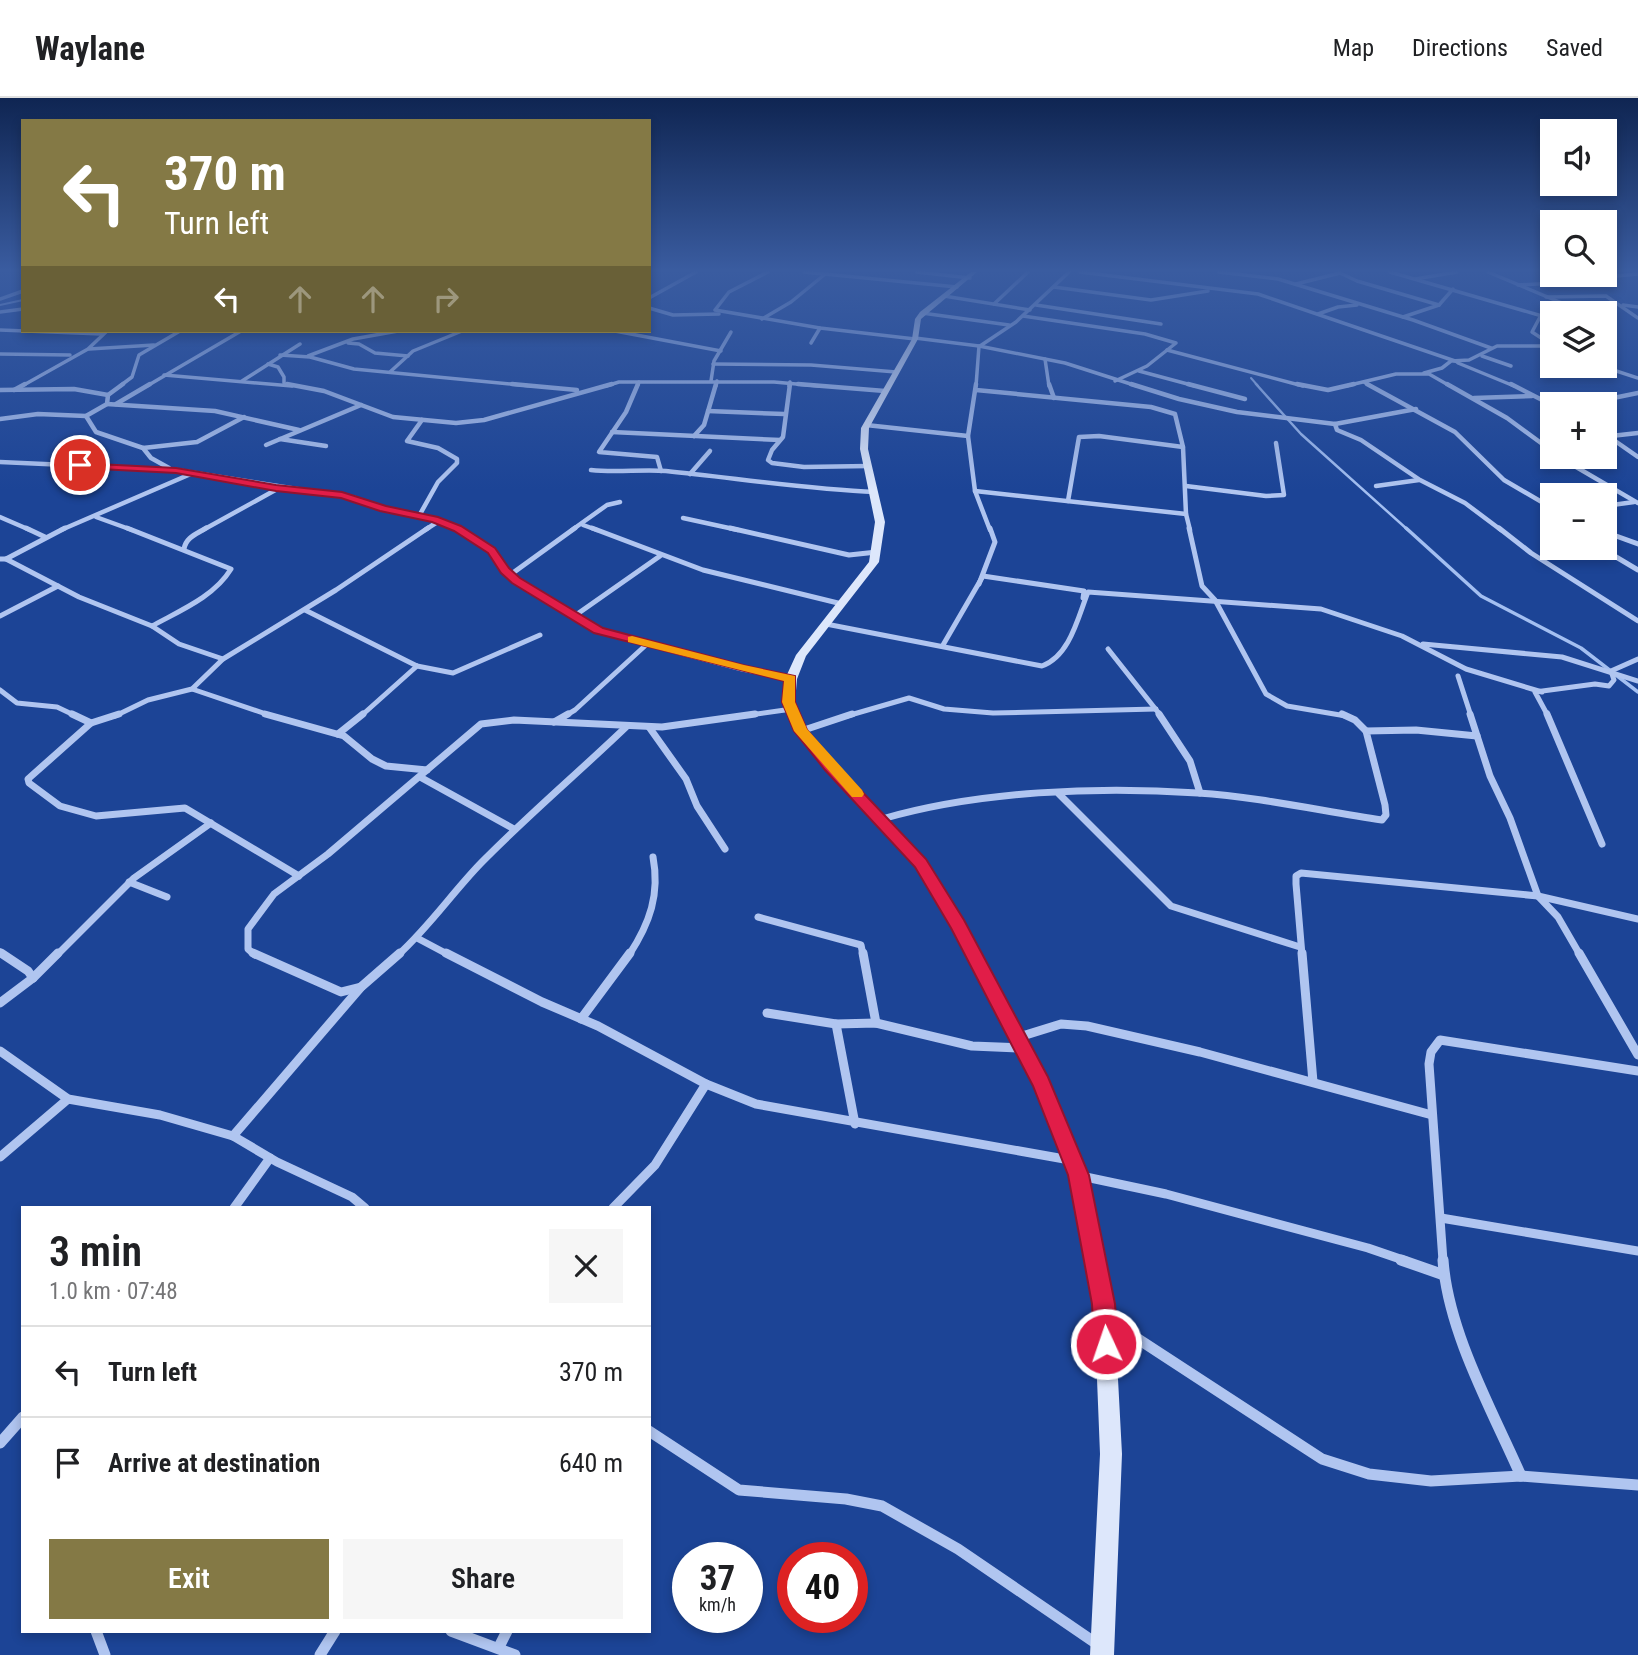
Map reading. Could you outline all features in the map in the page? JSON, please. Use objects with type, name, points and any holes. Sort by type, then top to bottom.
[{"type":"street","points":[[88,349],[92,345]]},
{"type":"street","points":[[13,390],[88,349],[155,345]]},
{"type":"street","points":[[107,404],[108,396],[132,377],[139,355],[155,345]]},
{"type":"street","points":[[115,405],[217,345]]},
{"type":"street","points":[[241,381],[299,345]]},
{"type":"street","points":[[307,356],[335,345]]},
{"type":"street","points":[[360,345],[375,353],[408,356]]},
{"type":"street","points":[[390,372],[408,356],[428,345]]},
{"type":"street","points":[[687,345],[720,351]]},
{"type":"street","points":[[711,381],[713,364],[724,345]]},
{"type":"street","points":[[912,345],[866,425],[864,449],[880,522],[874,562],[801,655],[791,679],[789,702],[801,731],[830,767],[921,863],[958,925],[1041,1083],[1070,1160],[1079,1175],[1104,1317],[1111,1454],[1106,1652]]},
{"type":"street","points":[[967,345],[1087,369],[1115,381],[1225,409],[1335,424],[1416,410]]},
{"type":"street","points":[[1115,381],[1138,371],[1174,345]]},
{"type":"street","points":[[1407,345],[1458,362]]},
{"type":"street","points":[[1482,345],[1491,348],[1540,346]]},
{"type":"street","points":[[979,346],[976,390],[968,436],[975,491],[995,542],[979,584]]},
{"type":"street","points":[[1167,350],[1270,375],[1313,389],[1328,390],[1396,374],[1422,373],[1442,368],[1451,361],[1458,362],[1482,355],[1491,348]]},
{"type":"street","points":[[0,354],[74,355]]},
{"type":"street","points":[[279,355],[307,356],[355,369],[583,390]]},
{"type":"street","points":[[1482,355],[1511,366]]},
{"type":"street","points":[[1045,359],[1050,392],[1054,398]]},
{"type":"street","points":[[1451,361],[1507,382],[1540,398]]},
{"type":"street","points":[[268,363],[278,368],[285,377],[284,383]]},
{"type":"street","points":[[713,364],[811,365],[897,372]]},
{"type":"street","points":[[1138,371],[1245,398]]},
{"type":"street","points":[[1617,371],[1638,378]]},
{"type":"street","points":[[1422,373],[1474,398],[1540,442]]},
{"type":"street","points":[[164,375],[284,383],[324,391],[393,417],[474,422],[608,384],[790,382],[885,391]]},
{"type":"street","points":[[694,436],[704,425],[717,381]]},
{"type":"street","points":[[639,382],[626,412],[599,452],[657,457],[661,471]]},
{"type":"street","points":[[790,382],[784,414],[784,435],[768,457],[772,463],[804,467],[868,466]]},
{"type":"street","points":[[1363,382],[1455,432],[1504,480],[1540,501]]},
{"type":"street","points":[[0,390],[74,389],[108,396]]},
{"type":"street","points":[[882,819],[917,809],[993,796],[1133,791],[1200,793],[1382,820],[1386,815],[1366,731],[1353,719],[1345,716],[1288,708],[1276,703],[1266,694],[1215,600],[1202,586],[1186,514],[1183,447],[1175,415],[1166,411],[976,390]]},
{"type":"street","points":[[1617,397],[1638,393]]},
{"type":"street","points":[[1474,398],[1536,396]]},
{"type":"street","points":[[0,419],[38,414],[86,416],[107,404],[192,408],[245,416],[299,430]]},
{"type":"street","points":[[286,438],[299,430],[362,405]]},
{"type":"street","points":[[708,411],[784,414]]},
{"type":"street","points":[[86,416],[96,432],[102,436],[143,448],[197,442],[245,416]]},
{"type":"street","points":[[419,516],[438,482],[457,463],[457,459],[449,452],[407,441],[421,425],[422,419]]},
{"type":"street","points":[[1335,424],[1337,430],[1361,440],[1420,480],[1465,503],[1531,553],[1638,621]]},
{"type":"street","points":[[866,425],[968,436]]},
{"type":"street","points":[[612,432],[780,440]]},
{"type":"street","points":[[1617,437],[1638,433]]},
{"type":"street","points":[[1068,501],[1079,437],[1099,436],[1183,447]]},
{"type":"street","points":[[266,445],[286,438],[326,446]]},
{"type":"street","points":[[1186,486],[1266,496],[1284,495],[1276,443]]},
{"type":"street","points":[[1617,443],[1638,457]]},
{"type":"street","points":[[143,448],[152,458],[176,470]]},
{"type":"street","points":[[697,473],[710,451]]},
{"type":"street","points":[[0,462],[176,470],[280,488],[342,495],[439,521],[457,528],[491,551],[510,575],[598,631],[791,679]]},
{"type":"street","points":[[1580,469],[1637,502]]},
{"type":"street","points":[[591,470],[617,473],[697,473],[829,490],[875,492]]},
{"type":"street","points":[[3,559],[45,537],[192,473]]},
{"type":"street","points":[[1376,486],[1420,480]]},
{"type":"street","points":[[184,549],[185,543],[191,537],[280,488]]},
{"type":"street","points":[[975,491],[1186,514]]},
{"type":"street","points":[[510,575],[583,525],[607,505],[620,502]]},
{"type":"street","points":[[1617,504],[1637,502]]},
{"type":"street","points":[[0,517],[45,537]]},
{"type":"street","points":[[96,517],[231,569],[229,577],[152,626]]},
{"type":"street","points":[[683,518],[849,555],[877,552]]},
{"type":"street","points":[[299,876],[185,808],[96,816],[60,806],[29,783],[28,779],[91,723],[111,718],[148,700],[192,689],[223,659],[305,610],[439,521]]},
{"type":"street","points":[[583,525],[703,570],[842,604]]},
{"type":"street","points":[[1617,536],[1638,544]]},
{"type":"street","points":[[573,617],[660,556]]},
{"type":"street","points":[[1617,558],[1638,570]]},
{"type":"street","points":[[3,559],[152,626],[179,644],[223,659]]},
{"type":"street","points":[[943,645],[983,576],[1084,591],[1082,606]]},
{"type":"street","points":[[0,616],[58,586]]},
{"type":"street","points":[[826,624],[1049,665],[1062,653],[1088,593],[1321,608],[1416,643],[1466,668],[1542,692]]},
{"type":"street","points":[[305,610],[417,666],[453,673],[540,635]]},
{"type":"street","points":[[1416,643],[1562,657],[1638,681]]},
{"type":"street","points":[[553,722],[575,710],[647,644]]},
{"type":"street","points":[[1108,649],[1156,709],[1190,761],[1200,793]]},
{"type":"street","points":[[1611,671],[1638,659]]},
{"type":"street","points":[[338,734],[375,705],[417,666]]},
{"type":"street","points":[[1602,844],[1554,727],[1535,692],[1595,684],[1609,686],[1614,680],[1611,671]]},
{"type":"street","points":[[1458,676],[1477,736],[1538,896],[1558,918],[1638,1055]]},
{"type":"street","points":[[192,689],[248,710],[338,734],[372,759],[386,765],[427,770]]},
{"type":"street","points":[[0,690],[17,703],[57,707],[91,723]]},
{"type":"street","points":[[801,731],[898,699],[909,698],[944,709],[993,713],[1156,709]]},
{"type":"street","points":[[361,987],[341,992],[257,956],[248,949],[248,929],[274,894],[420,777],[481,724],[505,720],[649,727],[792,709]]},
{"type":"street","points":[[575,710],[580,724]]},
{"type":"street","points":[[233,1136],[345,1003],[417,938],[469,875],[514,829],[570,781],[626,727]]},
{"type":"street","points":[[649,727],[687,779],[697,806],[725,849]]},
{"type":"street","points":[[1366,731],[1416,730],[1477,736]]},
{"type":"street","points":[[420,777],[514,829]]},
{"type":"street","points":[[1059,794],[1171,906],[1300,947]]},
{"type":"street","points":[[0,1003],[33,978],[129,882],[211,822]]},
{"type":"street","points":[[581,1019],[625,960],[642,931],[655,900],[658,880],[653,857]]},
{"type":"street","points":[[1313,1082],[1300,947],[1296,876],[1301,873],[1538,896],[1638,919]]},
{"type":"street","points":[[129,882],[167,897]]},
{"type":"street","points":[[758,917],[861,945],[876,1023]]},
{"type":"street","points":[[417,938],[706,1084],[756,1104],[855,1124],[1070,1160]]},
{"type":"street","points":[[0,952],[28,971],[33,978]]},
{"type":"street","points":[[341,992],[345,1003]]},
{"type":"street","points":[[767,1013],[836,1024],[876,1023],[972,1046],[1019,1043],[1061,1024],[1087,1026],[1313,1082],[1432,1115]]},
{"type":"street","points":[[836,1024],[855,1124]]},
{"type":"street","points":[[1521,1476],[1461,1336],[1444,1275],[1429,1064],[1431,1052],[1440,1040],[1638,1071]]},
{"type":"street","points":[[0,1051],[68,1099],[160,1115],[233,1136],[270,1158],[352,1197],[363,1206]]},
{"type":"street","points":[[615,1206],[655,1165],[706,1084]]},
{"type":"street","points":[[0,1157],[68,1099]]},
{"type":"street","points":[[235,1206],[270,1158]]},
{"type":"street","points":[[1079,1175],[1166,1194],[1368,1248],[1444,1275]]},
{"type":"street","points":[[1441,1218],[1638,1251]]},
{"type":"street","points":[[1104,1317],[1322,1459],[1369,1474],[1431,1481],[1521,1476],[1638,1485]]},
{"type":"street","points":[[0,1443],[21,1419]]},
{"type":"street","points":[[651,1432],[739,1490],[846,1499],[882,1506],[958,1549],[1106,1652]]},
{"type":"street","points":[[97,1633],[105,1655]]},
{"type":"street","points":[[320,1655],[334,1633]]},
{"type":"street","points":[[457,1633],[515,1655]]},
{"type":"street","points":[[499,1647],[506,1633]]},
{"type":"waterway","points":[[1251,378],[1258,386]]},
{"type":"waterway","points":[[1256,384],[1301,434],[1408,530]]},
{"type":"waterway","points":[[1406,528],[1481,596],[1581,648],[1638,692]]},
{"type":"slow traffic","points":[[632,640],[791,679],[789,702],[801,731],[830,767],[857,794]]},
{"type":"route","points":[[80,465],[176,470],[276,488],[342,495],[383,509],[434,519],[457,528],[491,551],[516,580],[598,631],[685,655],[791,679],[789,702],[801,731],[830,767],[921,863],[958,925],[1041,1083],[1070,1160],[1079,1175],[1104,1304],[1106,1344]]}]
